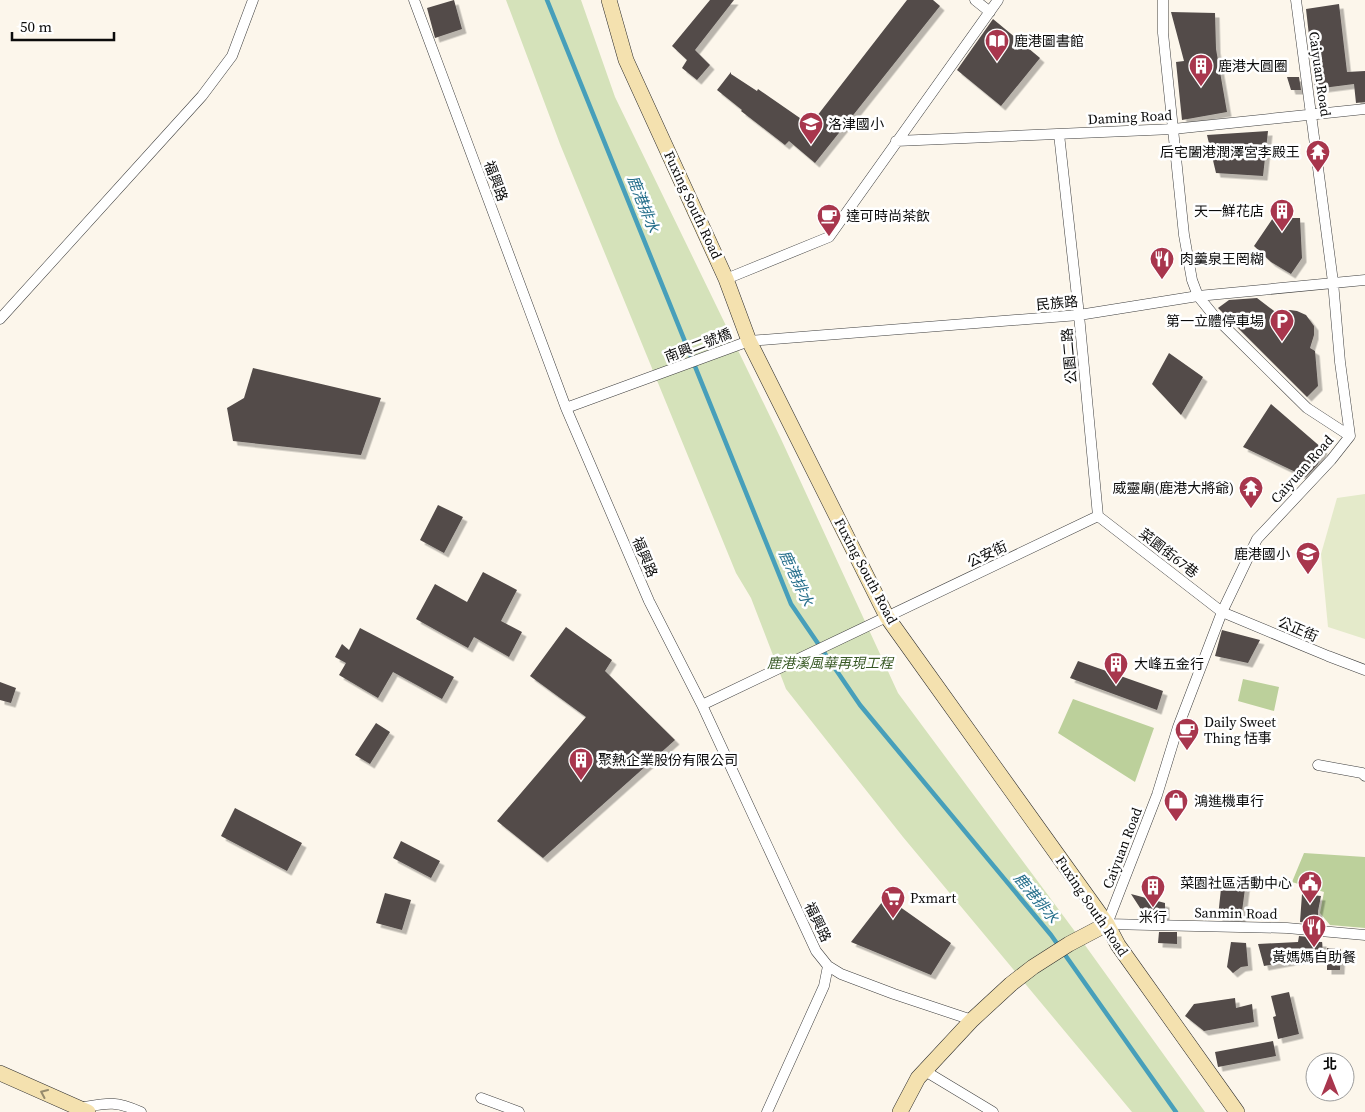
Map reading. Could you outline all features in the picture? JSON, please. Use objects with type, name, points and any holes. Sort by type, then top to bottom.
[{"type":"street","points":[[0,319],[202,96],[232,56],[253,0]]},
{"type":"street","name":"福興路","points":[[414,0],[566,408],[649,600],[702,705],[816,951],[828,966],[841,974],[972,1020]]},
{"type":"street","name":"Fuxing South Road","points":[[609,0],[626,60],[726,278],[749,341],[887,617],[1107,924],[1118,945],[1237,1112]]},
{"type":"street","points":[[975,0],[990,12]]},
{"type":"street","points":[[726,278],[829,237],[998,0]]},
{"type":"street","points":[[1163,0],[1163,33],[1184,235],[1192,280],[1198,296],[1215,316],[1307,408],[1350,436]]},
{"type":"street","name":"Caiyuan Road","points":[[1107,924],[1157,795],[1178,728],[1222,612],[1257,539],[1325,466],[1350,436],[1340,362],[1333,282],[1296,0]]},
{"type":"street","name":"Daming Road","points":[[896,141],[1173,129],[1311,113],[1365,109]]},
{"type":"street","name":"公園二路","points":[[1059,134],[1079,315],[1098,516]]},
{"type":"street","name":"民族路","points":[[749,341],[1079,315],[1198,296],[1365,280]]},
{"type":"street","name":"南興二號橋","points":[[566,408],[749,341]]},
{"type":"street","name":"菜園街67巷","points":[[1098,516],[1222,612]]},
{"type":"street","name":"公安街","points":[[702,705],[1098,516]]},
{"type":"street","name":"公正街","points":[[1222,612],[1365,670]]},
{"type":"street","points":[[1318,765],[1362,772],[1365,776]]},
{"type":"street","points":[[900,1112],[918,1078],[972,1020],[1011,984],[1069,944],[1107,924]]},
{"type":"street","name":"Sanmin Road","points":[[1107,924],[1287,928],[1365,935]]},
{"type":"street","points":[[767,1112],[824,986],[828,966]]},
{"type":"street","points":[[925,1071],[993,1112]]},
{"type":"street","points":[[0,1073],[84,1110],[112,1102],[141,1112]]},
{"type":"street","points":[[480,1098],[519,1112]]},
{"type":"green space","name":"鹿港溪風華再現工程","points":[[506,0],[581,0],[615,97],[781,439],[898,693],[1082,941],[1205,1112],[1132,1112],[903,837],[786,689],[751,598],[736,573],[560,144]]},
{"type":"green space","points":[[1365,494],[1365,639],[1328,627],[1321,554],[1337,498]]},
{"type":"green space","points":[[1243,679],[1279,687],[1274,711],[1238,701]]},
{"type":"green space","points":[[1073,699],[1154,728],[1135,782],[1058,733]]},
{"type":"green space","points":[[1304,853],[1365,857],[1365,928],[1330,925],[1320,913],[1324,892],[1292,882]]},
{"type":"building","points":[[454,0],[462,29],[435,38],[427,8]]},
{"type":"building","points":[[710,0],[734,0],[695,50],[710,65],[697,80],[682,68],[687,60],[672,46]]},
{"type":"building","points":[[907,0],[933,0],[940,6],[815,163],[789,141],[785,145],[717,90],[731,72],[731,74],[757,91],[758,89],[810,125]]},
{"type":"building","points":[[1339,4],[1347,72],[1365,71],[1365,102],[1356,103],[1354,84],[1315,89],[1306,9]]},
{"type":"building","points":[[1171,12],[1215,13],[1216,49],[1227,112],[1182,120],[1176,62],[1184,61]]},
{"type":"building","name":"鹿港圖書館","points":[[993,19],[1040,58],[1001,106],[957,70]]},
{"type":"building","points":[[1287,77],[1299,77],[1301,90],[1291,90]]},
{"type":"building","points":[[1268,131],[1263,176],[1216,173],[1207,135]]},
{"type":"building","name":"天一鮮花店","points":[[1273,218],[1300,218],[1302,258],[1291,274],[1271,262],[1254,246]]},
{"type":"building","name":"第一立體停車場","points":[[1257,298],[1278,314],[1290,310],[1306,315],[1314,326],[1314,335],[1310,348],[1315,351],[1318,386],[1307,397],[1218,308],[1229,300]]},
{"type":"building","points":[[1169,353],[1203,377],[1181,415],[1152,384]]},
{"type":"building","points":[[253,368],[381,398],[361,455],[233,441],[227,408],[244,398]]},
{"type":"building","points":[[1271,404],[1323,449],[1318,464],[1306,477],[1243,447]]},
{"type":"building","points":[[438,505],[463,517],[444,553],[420,540]]},
{"type":"building","points":[[483,572],[517,590],[501,621],[522,632],[509,657],[474,637],[468,648],[416,619],[435,584],[467,602]]},
{"type":"building","name":"聚熱企業股份有限公司","points":[[566,627],[612,660],[605,671],[675,740],[543,858],[497,821],[586,717],[530,676]]},
{"type":"building","points":[[360,628],[454,677],[442,699],[393,672],[378,698],[339,675],[346,663],[335,657],[342,644],[349,650]]},
{"type":"building","points":[[1222,630],[1260,640],[1248,663],[1215,656]]},
{"type":"building","name":"大峰五金行","points":[[1078,661],[1163,691],[1157,710],[1070,678]]},
{"type":"building","points":[[0,682],[16,688],[11,703],[0,700]]},
{"type":"building","points":[[376,723],[390,732],[370,764],[355,755]]},
{"type":"building","points":[[235,808],[302,843],[287,871],[221,836]]},
{"type":"building","points":[[401,841],[440,861],[431,878],[393,858]]},
{"type":"building","points":[[1222,879],[1246,881],[1241,919],[1218,917]]},
{"type":"building","points":[[385,893],[411,900],[402,930],[376,923]]},
{"type":"building","name":"米行","points":[[1131,894],[1165,903],[1165,916],[1144,914]]},
{"type":"building","name":"菜園社區活動中心","points":[[1302,894],[1321,896],[1318,924],[1300,922]]},
{"type":"building","name":"Pxmart","points":[[886,897],[951,943],[931,975],[851,942]]},
{"type":"building","points":[[1159,932],[1177,932],[1177,944],[1158,943]]},
{"type":"building","points":[[1299,936],[1318,938],[1318,942],[1322,942],[1323,955],[1264,966],[1258,944],[1298,942]]},
{"type":"building","points":[[1231,942],[1246,943],[1248,966],[1241,967],[1233,973],[1227,967]]},
{"type":"building","points":[[1327,948],[1341,949],[1340,970],[1327,970]]},
{"type":"building","points":[[1289,992],[1299,1034],[1278,1039],[1273,1017],[1276,1016],[1271,996]]},
{"type":"building","points":[[1235,998],[1236,1008],[1252,1004],[1254,1022],[1204,1031],[1185,1016],[1194,1004]]},
{"type":"building","points":[[1273,1041],[1276,1056],[1218,1067],[1215,1052]]},
{"type":"waterway","name":"鹿港排水","points":[[547,0],[791,604],[860,705],[1051,935],[1176,1112]]},
{"type":"place","name":"鹿港圖書館","points":[[997,62]]},
{"type":"place","name":"鹿港大圓圈","points":[[1201,87]]},
{"type":"place","name":"洛津國小","points":[[811,145]]},
{"type":"place","name":"后宅闔港潤澤宮李殿王","points":[[1318,173]]},
{"type":"place","name":"天一鮮花店","points":[[1282,232]]},
{"type":"place","name":"達可時尚茶飲","points":[[829,237]]},
{"type":"place","name":"肉羹泉王罔糊","points":[[1162,280]]},
{"type":"place","name":"第一立體停車場","points":[[1282,342]]},
{"type":"place","name":"威靈廟(鹿港大將爺)","points":[[1251,509]]},
{"type":"place","name":"鹿港國小","points":[[1308,575]]},
{"type":"place","name":"大峰五金行","points":[[1116,685]]},
{"type":"place","name":"Daily Sweet Thing 恬事","points":[[1187,751]]},
{"type":"place","name":"聚熱企業股份有限公司","points":[[581,781]]},
{"type":"place","name":"鴻進機車行","points":[[1176,822]]},
{"type":"place","name":"菜園社區活動中心","points":[[1310,904]]},
{"type":"place","name":"米行","points":[[1153,908]]},
{"type":"place","name":"Pxmart","points":[[893,919]]},
{"type":"place","name":"黃媽媽自助餐","points":[[1314,948]]}]
